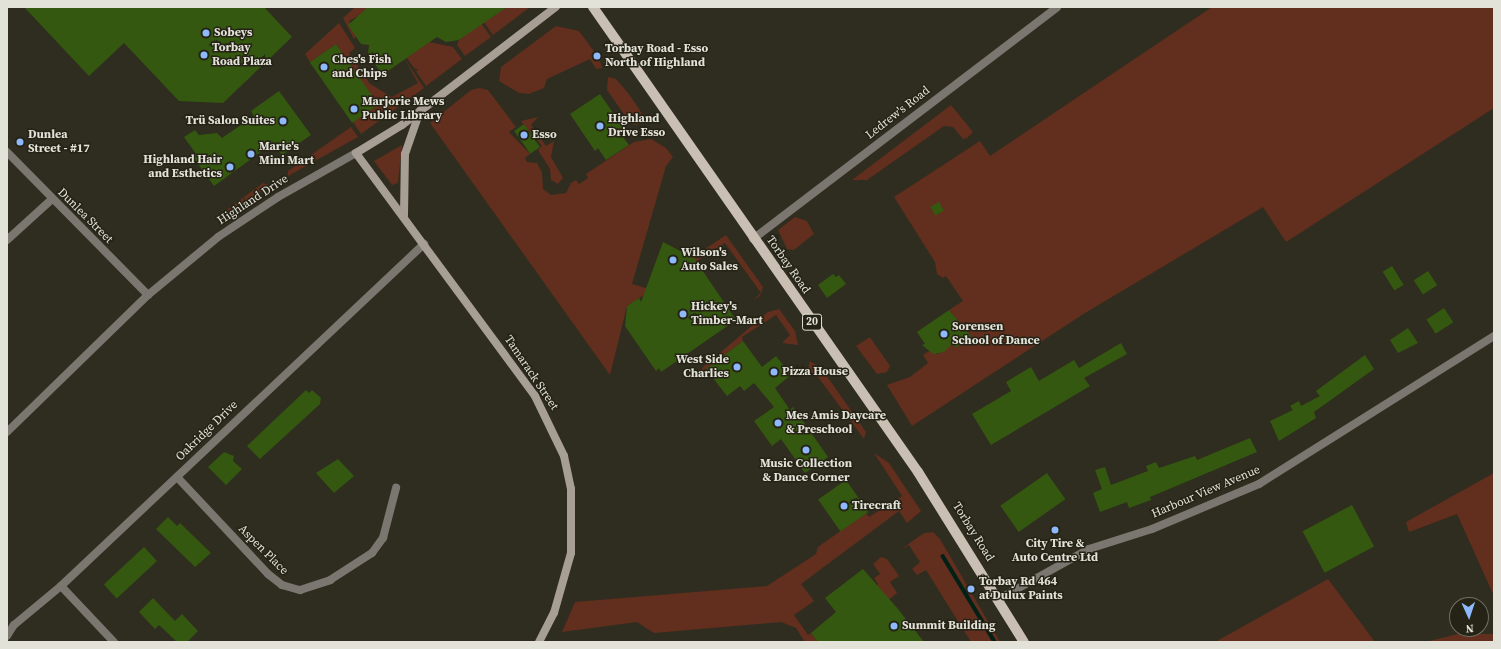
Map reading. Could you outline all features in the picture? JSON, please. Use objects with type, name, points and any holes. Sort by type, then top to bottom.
[{"type":"main road","name":"Torbay Road","points":[[593,7],[753,239],[902,450],[999,599],[1024,642]]},
{"type":"street","name":"Highland Drive","points":[[7,432],[148,295],[244,218],[356,153],[421,110],[556,7]]},
{"type":"street","name":"Ledrew's Road","points":[[753,239],[1058,7]]},
{"type":"street","points":[[404,215],[406,154],[421,110]]},
{"type":"street","name":"Dunlea Street","points":[[7,152],[148,295]]},
{"type":"street","name":"Tamarack Street","points":[[356,153],[404,215],[534,396],[564,456],[571,489],[571,553],[555,611],[539,642]]},
{"type":"street","points":[[7,240],[52,199]]},
{"type":"street","name":"Oakridge Drive","points":[[7,636],[14,625],[61,586],[424,244]]},
{"type":"street","name":"Harbour View Avenue","points":[[999,599],[1089,549],[1152,528],[1259,484],[1494,336]]},
{"type":"street","name":"Aspen Place","points":[[176,477],[268,574],[282,585],[300,590],[330,580],[372,553],[383,538],[396,488]]},
{"type":"street","points":[[61,586],[114,642]]},
{"type":"shaded area","points":[[355,7],[370,7],[371,9],[349,21],[356,37],[354,39],[343,18]]},
{"type":"shaded area","points":[[507,7],[530,7],[493,35],[483,21]]},
{"type":"shaded area","points":[[1212,7],[1494,7],[1494,108],[1286,242],[1263,207],[1085,313],[912,426],[887,385],[910,377],[928,363],[923,355],[929,351],[938,354],[951,342],[955,348],[972,337],[949,310],[963,301],[946,276],[943,278],[937,274],[935,262],[894,197],[980,141],[990,156]]},
{"type":"shaded area","points":[[339,23],[355,48],[349,53],[370,84],[392,97],[418,83],[404,58],[424,88],[361,134],[353,122],[377,105],[336,44],[310,62],[305,54]]},
{"type":"shaded area","points":[[481,23],[491,37],[465,56],[457,45],[459,40]]},
{"type":"shaded area","points":[[556,26],[579,31],[599,58],[602,68],[596,69],[590,59],[547,79],[544,88],[529,94],[519,93],[499,81],[501,67]]},
{"type":"shaded area","points":[[429,42],[453,47],[462,59],[426,86],[416,71],[419,69],[415,69],[406,57]]},
{"type":"shaded area","points":[[608,77],[616,79],[629,94],[641,112],[643,123],[634,125],[628,120],[607,90]]},
{"type":"shaded area","points":[[480,88],[488,90],[516,127],[509,132],[530,154],[525,158],[527,162],[537,163],[542,172],[543,189],[551,195],[566,193],[571,183],[576,180],[579,184],[588,178],[586,174],[634,142],[651,139],[666,148],[673,157],[666,166],[632,284],[646,288],[726,235],[763,287],[761,293],[725,243],[627,306],[610,375],[430,123],[471,90]]},
{"type":"shaded area","points":[[951,105],[973,132],[967,138],[963,139],[953,127],[944,126],[867,180],[852,180]]},
{"type":"shaded area","points":[[538,117],[531,125],[546,146],[554,141],[551,157],[563,178],[558,184],[551,180],[550,169],[538,150],[542,146],[521,121]]},
{"type":"shaded area","points":[[351,127],[358,137],[288,176],[288,171]]},
{"type":"shaded area","points":[[402,145],[398,183],[392,185],[374,161]]},
{"type":"shaded area","points":[[263,183],[272,186],[226,212],[228,209]]},
{"type":"shaded area","points":[[795,217],[807,221],[814,234],[794,250],[787,249],[778,230]]},
{"type":"shaded area","points":[[779,309],[795,331],[798,345],[782,343],[790,335],[776,315],[742,337],[743,341],[706,369],[714,380],[704,370],[688,380],[768,312]]},
{"type":"shaded area","points":[[870,337],[890,366],[887,372],[877,374],[856,346]]},
{"type":"shaded area","points":[[810,361],[822,369],[866,432],[864,439],[815,373],[806,377]]},
{"type":"shaded area","points":[[874,453],[889,463],[921,511],[907,523],[899,511],[801,584],[814,601],[794,615],[808,635],[811,633],[818,642],[805,642],[796,628],[781,622],[654,633],[637,622],[562,632],[575,602],[767,586],[816,554],[818,547],[866,513],[869,517],[902,496]]},
{"type":"shaded area","points":[[1494,473],[1494,596],[1457,514],[1409,532],[1406,522]]},
{"type":"shaded area","points":[[933,532],[940,539],[1000,642],[971,642],[926,570],[917,575],[912,569],[920,562],[909,545],[900,550],[924,533]]},
{"type":"shaded area","points":[[881,557],[887,559],[899,576],[890,582],[897,593],[836,642],[828,642],[878,584],[874,578],[880,574],[873,564]]},
{"type":"shaded area","points":[[1328,579],[1375,642],[1215,642]]},
{"type":"shaded area","points":[[1489,634],[1494,634],[1494,642],[1425,642],[1449,636],[1489,637]]},
{"type":"building","name":"Torbay Road Plaza","points":[[24,7],[264,7],[292,37],[223,103],[179,101],[124,43],[89,76]]},
{"type":"building","points":[[507,7],[459,40],[446,42],[437,37],[385,73],[381,73],[368,54],[369,45],[361,44],[348,25],[367,8]]},
{"type":"building","points":[[336,44],[378,105],[352,123],[310,62]]},
{"type":"building","points":[[279,91],[311,135],[282,155],[273,143],[214,186],[193,157],[196,154],[184,137],[195,130],[199,135],[217,133],[222,138],[254,116],[251,111]]},
{"type":"building","name":"Highland Drive Esso","points":[[600,94],[625,130],[620,133],[629,145],[606,160],[598,148],[595,151],[570,114]]},
{"type":"building","name":"Esso","points":[[524,124],[540,147],[530,154],[514,131]]},
{"type":"building","points":[[939,202],[944,211],[935,216],[930,207]]},
{"type":"building","name":"Hickey's Timber-Mart","points":[[663,242],[694,258],[736,320],[661,372],[659,368],[656,371],[625,326],[627,306],[639,298],[641,302]]},
{"type":"building","points":[[1392,266],[1404,285],[1394,290],[1383,272]]},
{"type":"building","points":[[1428,271],[1437,285],[1423,295],[1414,280]]},
{"type":"building","points":[[833,274],[836,277],[839,275],[846,284],[827,298],[818,285]]},
{"type":"building","points":[[1444,308],[1453,322],[1436,334],[1426,319]]},
{"type":"building","name":"Sorensen School of Dance","points":[[949,310],[972,337],[955,348],[952,344],[944,352],[933,354],[922,345],[925,344],[917,332]]},
{"type":"building","points":[[1408,328],[1418,343],[1398,353],[1390,340]]},
{"type":"building","points":[[743,341],[762,367],[776,356],[791,375],[775,388],[790,410],[793,407],[828,457],[805,473],[781,439],[772,446],[754,421],[774,407],[754,383],[744,391],[740,386],[727,396],[706,369]]},
{"type":"building","points":[[1121,343],[1127,354],[1084,378],[1090,386],[991,445],[972,414],[1011,391],[1006,382],[1031,367],[1039,381],[1074,360],[1079,368]]},
{"type":"building","points":[[1365,355],[1374,369],[1314,412],[1316,418],[1279,441],[1270,421],[1293,410],[1290,406],[1299,401],[1301,406],[1320,396],[1316,391]]},
{"type":"building","points":[[306,390],[309,393],[312,390],[321,398],[320,404],[260,459],[247,446]]},
{"type":"building","points":[[1250,438],[1257,452],[1150,497],[1151,500],[1129,508],[1127,502],[1100,512],[1093,493],[1102,489],[1095,470],[1105,467],[1111,485],[1148,471],[1146,466],[1156,462],[1159,468],[1195,456],[1197,460]]},
{"type":"building","points":[[224,452],[234,456],[233,461],[242,469],[226,485],[208,467]]},
{"type":"building","points":[[338,459],[354,476],[334,493],[316,473]]},
{"type":"building","points":[[1047,473],[1065,499],[1019,532],[1000,506]]},
{"type":"building","name":"Tirecraft","points":[[846,480],[868,512],[841,531],[818,500]]},
{"type":"building","points":[[1352,505],[1374,546],[1325,573],[1303,531]]},
{"type":"building","points":[[168,517],[177,526],[180,523],[211,553],[195,567],[156,529]]},
{"type":"building","points":[[144,547],[157,561],[117,598],[104,585]]},
{"type":"building","points":[[863,569],[898,609],[924,642],[818,642],[811,633],[836,612],[825,598]]},
{"type":"building","points":[[153,598],[175,621],[182,614],[198,631],[187,642],[177,642],[159,625],[155,629],[139,612]]},
{"type":"waterway","points":[[943,556],[995,642]]},
{"type":"place","name":"Sobeys","points":[[206,33]]},
{"type":"place","name":"Torbay Road Plaza","points":[[204,55]]},
{"type":"place","name":"Torbay Road - Esso North of Highland","points":[[597,56]]},
{"type":"place","name":"Ches's Fish and Chips","points":[[324,67]]},
{"type":"place","name":"Marjorie Mews Public Library","points":[[354,109]]},
{"type":"place","name":"Trü Salon Suites","points":[[283,121]]},
{"type":"place","name":"Highland Drive Esso","points":[[600,126]]},
{"type":"place","name":"Esso","points":[[524,135]]},
{"type":"place","name":"Dunlea Street - #17","points":[[20,142]]},
{"type":"place","name":"Marie's Mini Mart","points":[[251,154]]},
{"type":"place","name":"Highland Hair and Esthetics","points":[[230,167]]},
{"type":"place","name":"Wilson's Auto Sales","points":[[673,260]]},
{"type":"place","name":"Hickey's Timber-Mart","points":[[683,314]]},
{"type":"place","name":"Sorensen School of Dance","points":[[944,334]]},
{"type":"place","name":"West Side Charlies","points":[[737,367]]},
{"type":"place","name":"Pizza House","points":[[774,372]]},
{"type":"place","name":"Mes Amis Daycare & Preschool","points":[[778,423]]},
{"type":"place","name":"Music Collection & Dance Corner","points":[[806,450]]},
{"type":"place","name":"Tirecraft","points":[[844,506]]},
{"type":"place","name":"City Tire & Auto Centre Ltd","points":[[1055,530]]},
{"type":"place","name":"Torbay Rd 464 at Dulux Paints","points":[[971,589]]},
{"type":"place","name":"Summit Building","points":[[894,626]]}]
